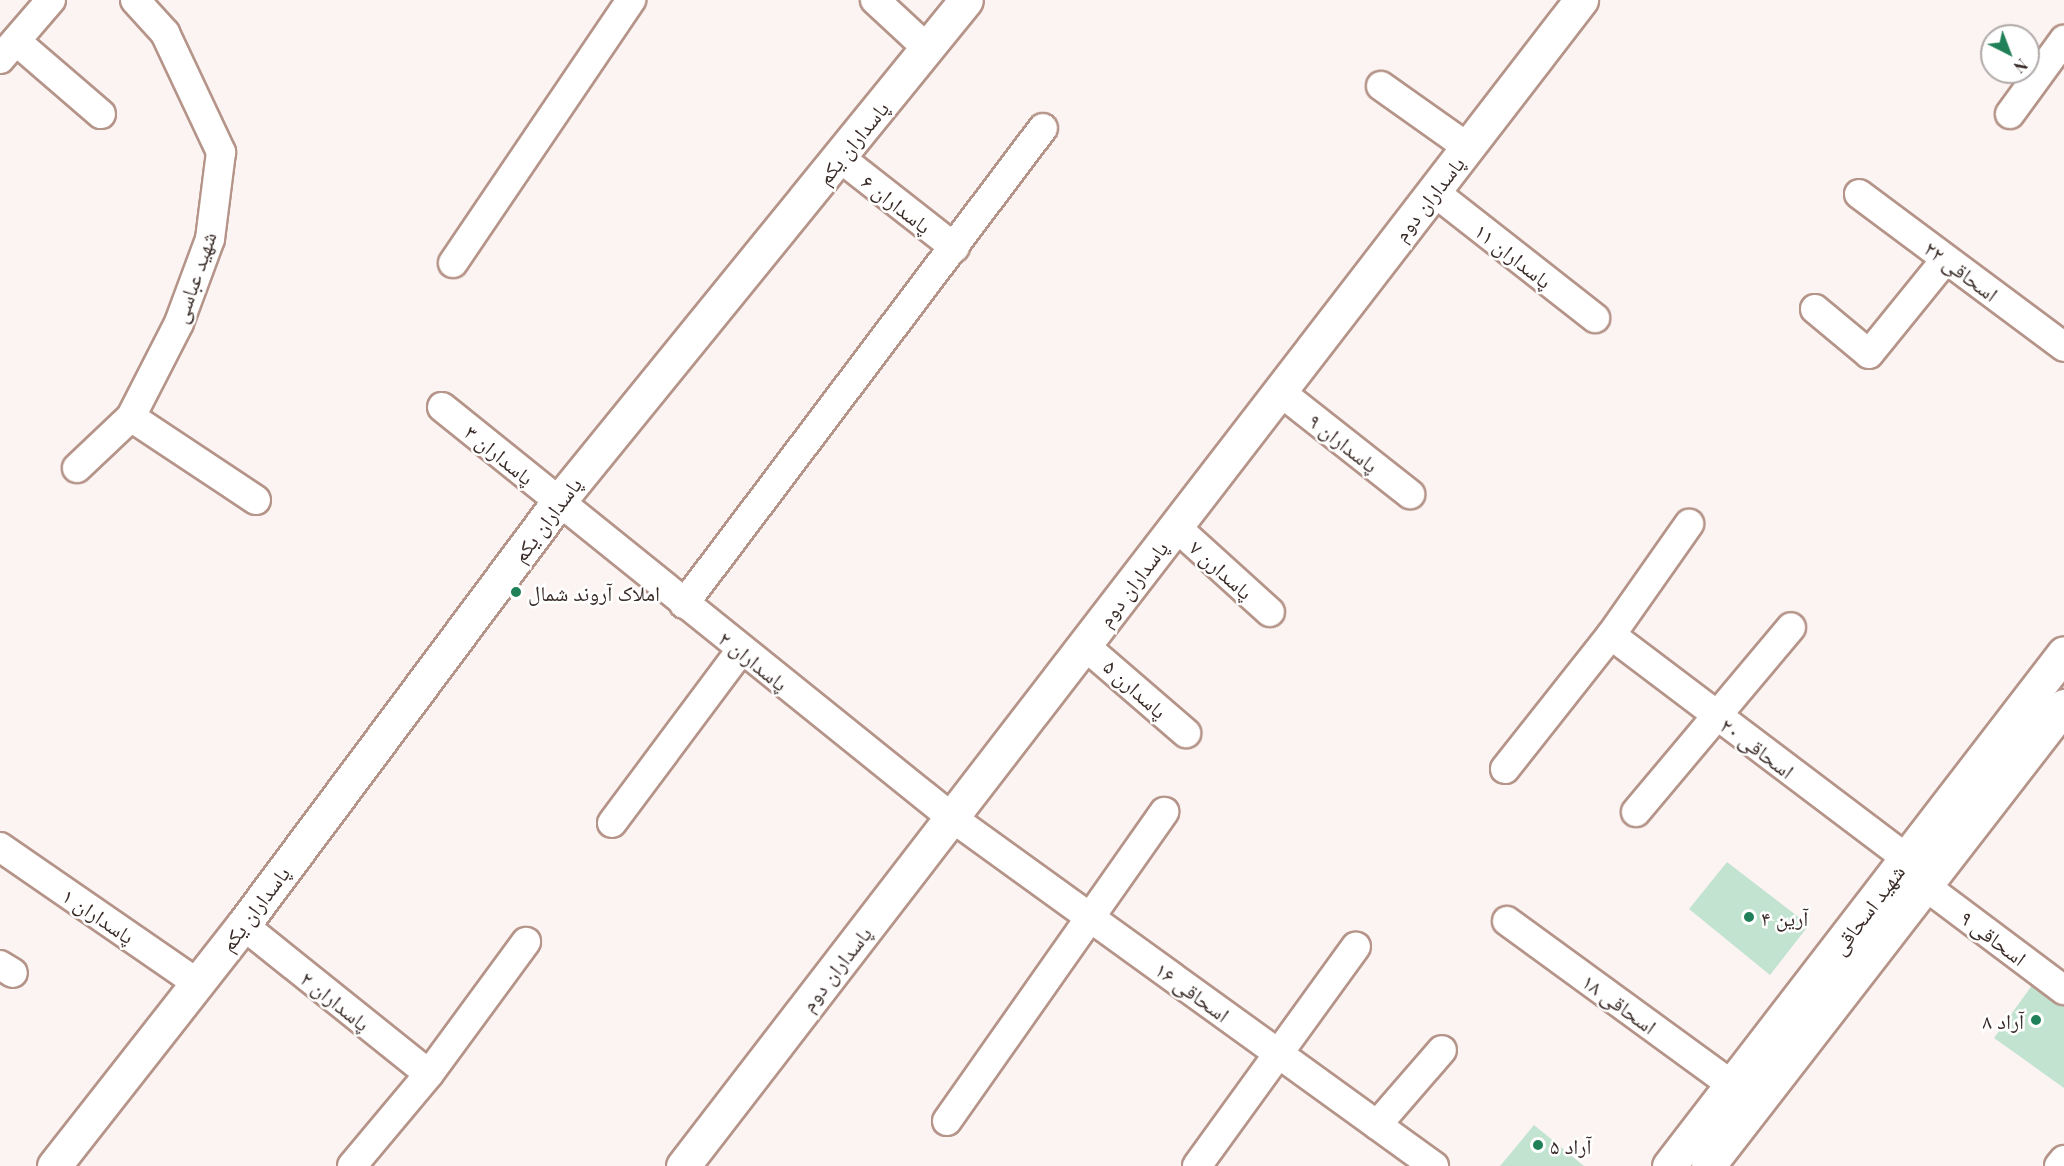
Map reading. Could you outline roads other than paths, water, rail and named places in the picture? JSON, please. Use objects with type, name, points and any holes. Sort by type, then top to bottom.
[{"type":"street","points":[[51,0],[8,50],[102,114]]},
{"type":"street","name":"شهید عباسی","points":[[77,468],[130,417],[179,323],[210,238],[221,152],[165,33],[135,0]]},
{"type":"street","points":[[453,263],[631,0]]},
{"type":"street","points":[[875,0],[928,49]]},
{"type":"street","name":"پاسداران یکم","points":[[54,1166],[243,925],[558,501],[966,0]]},
{"type":"street","name":"پاسداران دوم","points":[[683,1166],[1581,0]]},
{"type":"street","points":[[2010,114],[2064,40]]},
{"type":"street","points":[[1381,86],[1467,147]]},
{"type":"street","points":[[684,604],[955,248],[1043,128]]},
{"type":"street","name":"پاسداران ۶","points":[[839,157],[955,248]]},
{"type":"street","name":"پاسداران ۱۱","points":[[1433,191],[1595,318]]},
{"type":"street","name":"اسحاقی ۲۲","points":[[1859,194],[2064,347]]},
{"type":"street","points":[[1815,309],[1869,354],[1946,259]]},
{"type":"street","name":"پاسداران ۹","points":[[1279,391],[1410,494]]},
{"type":"street","name":"پاسداران ۳","points":[[442,407],[558,501]]},
{"type":"street","points":[[130,417],[256,500]]},
{"type":"street","name":"پاسداران ۲","points":[[558,501],[741,650],[951,816]]},
{"type":"street","points":[[1505,769],[1611,635],[1689,524]]},
{"type":"street","name":"پاسدارن ۷","points":[[1175,526],[1270,612]]},
{"type":"street","points":[[1636,812],[1791,627]]},
{"type":"street","name":"اسحاقی ۲۰","points":[[1611,635],[1906,858]]},
{"type":"street","name":"پاسدارن ۵","points":[[1084,645],[1186,733]]},
{"type":"street","points":[[612,823],[741,650]]},
{"type":"street","name":"شهید اسحاقی","points":[[1669,1166],[1906,858],[2059,670]]},
{"type":"street","name":"شهید اسحاقی","points":[[1708,1166],[2064,706]]},
{"type":"street","points":[[947,1121],[1092,918],[1164,812]]},
{"type":"street","name":"اسحاقی ۱۶","points":[[951,816],[1434,1166]]},
{"type":"street","name":"پاسداران ۱","points":[[0,847],[197,983]]},
{"type":"street","name":"اسحاقی ۹","points":[[1924,885],[2064,990]]},
{"type":"street","name":"اسحاقی ۱۸","points":[[1507,921],[1732,1084]]},
{"type":"street","name":"پاسداران ۲","points":[[243,925],[429,1074]]},
{"type":"street","points":[[352,1166],[429,1074],[526,942]]},
{"type":"street","points":[[1197,1166],[1356,946]]},
{"type":"street","points":[[1377,1125],[1442,1050]]},
{"type":"street","points":[[2059,1166],[2064,1160]]},
{"type":"place","name":"املاک آروند شمال","points":[[516,592]]},
{"type":"place","name":"آرین ۴","points":[[1749,917]]},
{"type":"place","name":"آراد ۸","points":[[2036,1020]]},
{"type":"place","name":"آراد ۵","points":[[1538,1145]]}]
